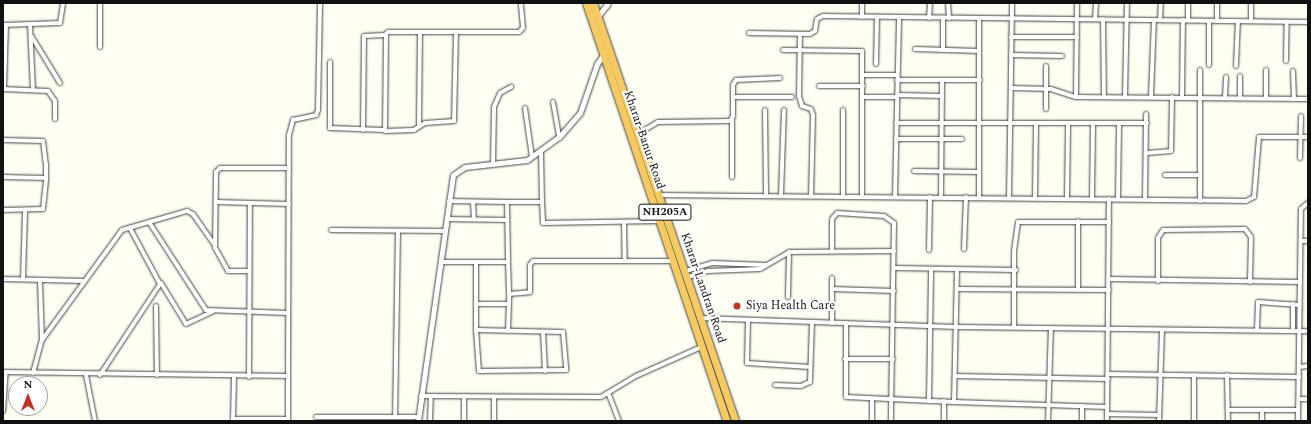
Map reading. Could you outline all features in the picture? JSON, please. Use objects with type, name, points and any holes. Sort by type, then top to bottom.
[{"type":"highway","name":"Kharar-Banur Road","points":[[586,3],[606,51],[655,195],[660,221],[672,260],[727,421]]},
{"type":"highway","name":"Kharar-Landran Road","points":[[593,3],[598,16],[606,51],[638,134],[655,195],[687,274],[702,317],[735,421]]},
{"type":"street","points":[[56,119],[56,104],[51,94],[46,90],[3,89],[5,25],[61,22],[63,3]]},
{"type":"street","points":[[100,3],[100,47]]},
{"type":"street","points":[[234,377],[233,420],[288,420],[289,134],[293,120],[316,114],[320,102],[320,3]]},
{"type":"street","points":[[362,130],[364,36],[420,33],[519,32],[523,28],[521,3]]},
{"type":"street","points":[[598,16],[608,3]]},
{"type":"street","points":[[862,3],[862,17]]},
{"type":"street","points":[[929,18],[930,3]]},
{"type":"street","points":[[948,3],[949,18]]},
{"type":"street","points":[[1009,198],[1012,3]]},
{"type":"street","points":[[1076,97],[1077,3]]},
{"type":"street","points":[[1095,19],[1096,3]]},
{"type":"street","points":[[1125,96],[1127,3]]},
{"type":"street","points":[[1160,20],[1161,3]]},
{"type":"street","points":[[1182,97],[1188,3]]},
{"type":"street","points":[[1217,3],[1217,21]]},
{"type":"street","points":[[1251,3],[1251,21]]},
{"type":"street","points":[[749,33],[813,33],[820,17],[1076,18],[1308,22]]},
{"type":"street","points":[[876,64],[877,17]]},
{"type":"street","points":[[895,197],[899,18]]},
{"type":"street","points":[[943,50],[944,18]]},
{"type":"street","points":[[979,18],[979,197]]},
{"type":"street","points":[[1103,19],[1104,96]]},
{"type":"street","points":[[1151,97],[1154,20]]},
{"type":"street","points":[[1209,21],[1209,64]]},
{"type":"street","points":[[1236,66],[1238,21]]},
{"type":"street","points":[[1286,61],[1287,22]]},
{"type":"street","points":[[30,24],[32,36],[33,89]]},
{"type":"street","points":[[419,125],[420,33]]},
{"type":"street","points":[[330,62],[330,128],[362,130],[414,130],[419,125],[454,121],[456,33]]},
{"type":"street","points":[[800,34],[800,100],[802,106],[811,109],[813,115],[811,195]]},
{"type":"street","points":[[384,130],[385,35]]},
{"type":"street","points":[[32,36],[60,83]]},
{"type":"street","points":[[1011,38],[1077,37]]},
{"type":"street","points":[[915,49],[979,51]]},
{"type":"street","points":[[783,50],[860,50],[864,75],[862,197]]},
{"type":"street","points":[[316,417],[379,419],[395,417],[418,419],[449,201],[456,171],[532,157],[541,151],[559,136],[580,113],[606,51]]},
{"type":"street","points":[[1011,56],[1062,56]]},
{"type":"street","points":[[1046,66],[1046,109]]},
{"type":"street","points":[[1200,70],[1200,200]]},
{"type":"street","points":[[1266,70],[1266,98]]},
{"type":"street","points":[[1294,71],[1294,99]]},
{"type":"street","points":[[864,75],[942,80],[980,80]]},
{"type":"street","points":[[1240,76],[1240,98]]},
{"type":"street","points":[[1225,97],[1226,77]]},
{"type":"street","points":[[732,177],[734,82],[739,78],[780,78]]},
{"type":"street","points":[[941,197],[942,80]]},
{"type":"street","points":[[819,86],[863,86]]},
{"type":"street","points":[[493,165],[494,107],[500,93],[511,87]]},
{"type":"street","points":[[1011,88],[1046,88],[1076,97],[1125,96],[1308,99]]},
{"type":"street","points":[[863,97],[942,96]]},
{"type":"street","points":[[733,97],[792,97]]},
{"type":"street","points":[[1146,152],[1171,151],[1172,97]]},
{"type":"street","points":[[553,102],[559,136]]},
{"type":"street","points":[[525,108],[532,157]]},
{"type":"street","points":[[765,110],[766,195]]},
{"type":"street","points":[[781,195],[784,110]]},
{"type":"street","points":[[843,110],[843,196]]},
{"type":"street","points":[[1145,200],[1146,114]]},
{"type":"street","points":[[1300,158],[1301,116]]},
{"type":"street","points":[[638,134],[658,122],[732,120]]},
{"type":"street","points":[[896,123],[1147,123]]},
{"type":"street","points":[[1036,124],[1036,198]]},
{"type":"street","points":[[1067,199],[1068,124]]},
{"type":"street","points":[[1092,199],[1093,124]]},
{"type":"street","points":[[1118,199],[1119,124]]},
{"type":"street","points":[[655,195],[811,195],[862,197],[1252,200],[1259,137],[1308,137]]},
{"type":"street","points":[[896,139],[962,139]]},
{"type":"street","points":[[3,140],[44,142],[46,178],[45,207],[25,210],[3,210]]},
{"type":"street","points":[[541,151],[543,224],[660,221]]},
{"type":"street","points":[[214,244],[216,175],[220,168],[289,168]]},
{"type":"street","points":[[914,171],[978,172]]},
{"type":"street","points":[[1165,175],[1200,175]]},
{"type":"street","points":[[3,177],[46,178]]},
{"type":"street","points":[[929,250],[930,197]]},
{"type":"street","points":[[964,249],[966,197]]},
{"type":"street","points":[[1107,421],[1107,330],[1110,279],[1108,222],[1109,199]]},
{"type":"street","points":[[449,201],[542,202]]},
{"type":"street","points":[[216,202],[289,204]]},
{"type":"street","points":[[473,202],[474,219]]},
{"type":"street","points":[[507,202],[509,294],[508,331]]},
{"type":"street","points":[[249,377],[250,203]]},
{"type":"street","points":[[1298,421],[1301,209],[1308,203]]},
{"type":"street","points":[[23,279],[25,210]]},
{"type":"street","points":[[42,340],[120,231],[148,222],[190,212],[214,244],[226,270],[249,271]]},
{"type":"street","points":[[832,251],[832,219],[837,213],[890,218],[894,224],[891,421]]},
{"type":"street","points":[[447,219],[508,220]]},
{"type":"street","points":[[1078,221],[1078,290]]},
{"type":"street","points":[[148,222],[199,304],[212,312]]},
{"type":"street","points":[[624,222],[625,261]]},
{"type":"street","points":[[1014,327],[1016,270],[1014,250],[1018,222],[1108,222]]},
{"type":"street","points":[[130,228],[160,283],[186,324],[212,312],[288,313]]},
{"type":"street","points":[[1158,281],[1158,238],[1163,230],[1245,229],[1251,233],[1250,282]]},
{"type":"street","points":[[331,230],[445,231]]},
{"type":"street","points":[[395,417],[398,231]]},
{"type":"street","points":[[1301,240],[1308,241]]},
{"type":"street","points":[[687,274],[708,271],[753,270],[790,252],[894,251]]},
{"type":"street","points":[[788,297],[790,252]]},
{"type":"street","points":[[509,294],[530,292],[530,265],[533,261],[672,260]]},
{"type":"street","points":[[441,262],[508,262]]},
{"type":"street","points":[[476,262],[476,330],[477,370],[563,371],[567,368],[565,333],[476,330]]},
{"type":"street","points":[[687,274],[708,264],[766,265]]},
{"type":"street","points":[[894,268],[932,270],[1016,270]]},
{"type":"street","points":[[929,401],[932,270]]},
{"type":"street","points":[[954,402],[958,288],[957,270]]},
{"type":"street","points":[[832,278],[832,323]]},
{"type":"street","points":[[3,279],[85,281]]},
{"type":"street","points":[[1110,279],[1158,281],[1300,282]]},
{"type":"street","points":[[33,373],[42,340],[40,280]]},
{"type":"street","points":[[100,375],[160,283]]},
{"type":"street","points":[[958,288],[1109,290]]},
{"type":"street","points":[[832,289],[894,291]]},
{"type":"street","points":[[1257,330],[1258,302],[1299,304]]},
{"type":"street","points":[[476,304],[509,304]]},
{"type":"street","points":[[1293,304],[1293,330]]},
{"type":"street","points":[[156,306],[157,374]]},
{"type":"street","points":[[693,320],[702,317],[812,323],[893,324],[956,327],[1107,330],[1308,331]]},
{"type":"street","points":[[748,320],[747,363],[810,367]]},
{"type":"street","points":[[775,385],[808,385],[812,323]]},
{"type":"street","points":[[846,323],[845,395],[850,399],[891,399],[1107,407]]},
{"type":"street","points":[[1048,421],[1051,328]]},
{"type":"street","points":[[1159,421],[1162,330]]},
{"type":"street","points":[[544,332],[544,371]]},
{"type":"street","points":[[421,396],[494,397],[609,395],[629,380],[701,347]]},
{"type":"street","points":[[845,359],[893,359]]},
{"type":"street","points":[[1299,366],[1308,366]]},
{"type":"street","points":[[3,411],[5,372],[86,375],[157,374],[234,377],[288,376]]},
{"type":"street","points":[[955,376],[1049,380],[1161,374],[1299,377]]},
{"type":"street","points":[[86,375],[95,421]]},
{"type":"street","points":[[1194,375],[1194,421]]},
{"type":"street","points":[[1227,375],[1228,421]]},
{"type":"street","points":[[609,395],[619,421]]},
{"type":"street","points":[[430,421],[431,396]]},
{"type":"street","points":[[464,396],[464,421]]},
{"type":"street","points":[[494,397],[494,421]]},
{"type":"street","points":[[872,399],[872,421]]},
{"type":"street","points":[[1299,399],[1308,399]]},
{"type":"street","points":[[944,401],[944,421]]},
{"type":"street","points":[[1082,406],[1082,421]]},
{"type":"street","points":[[1228,410],[1298,410]]},
{"type":"street","points":[[1262,410],[1262,421]]},
{"type":"street","points":[[1107,414],[1159,415]]},
{"type":"place","name":"Siya Health Care","points":[[737,306]]}]
